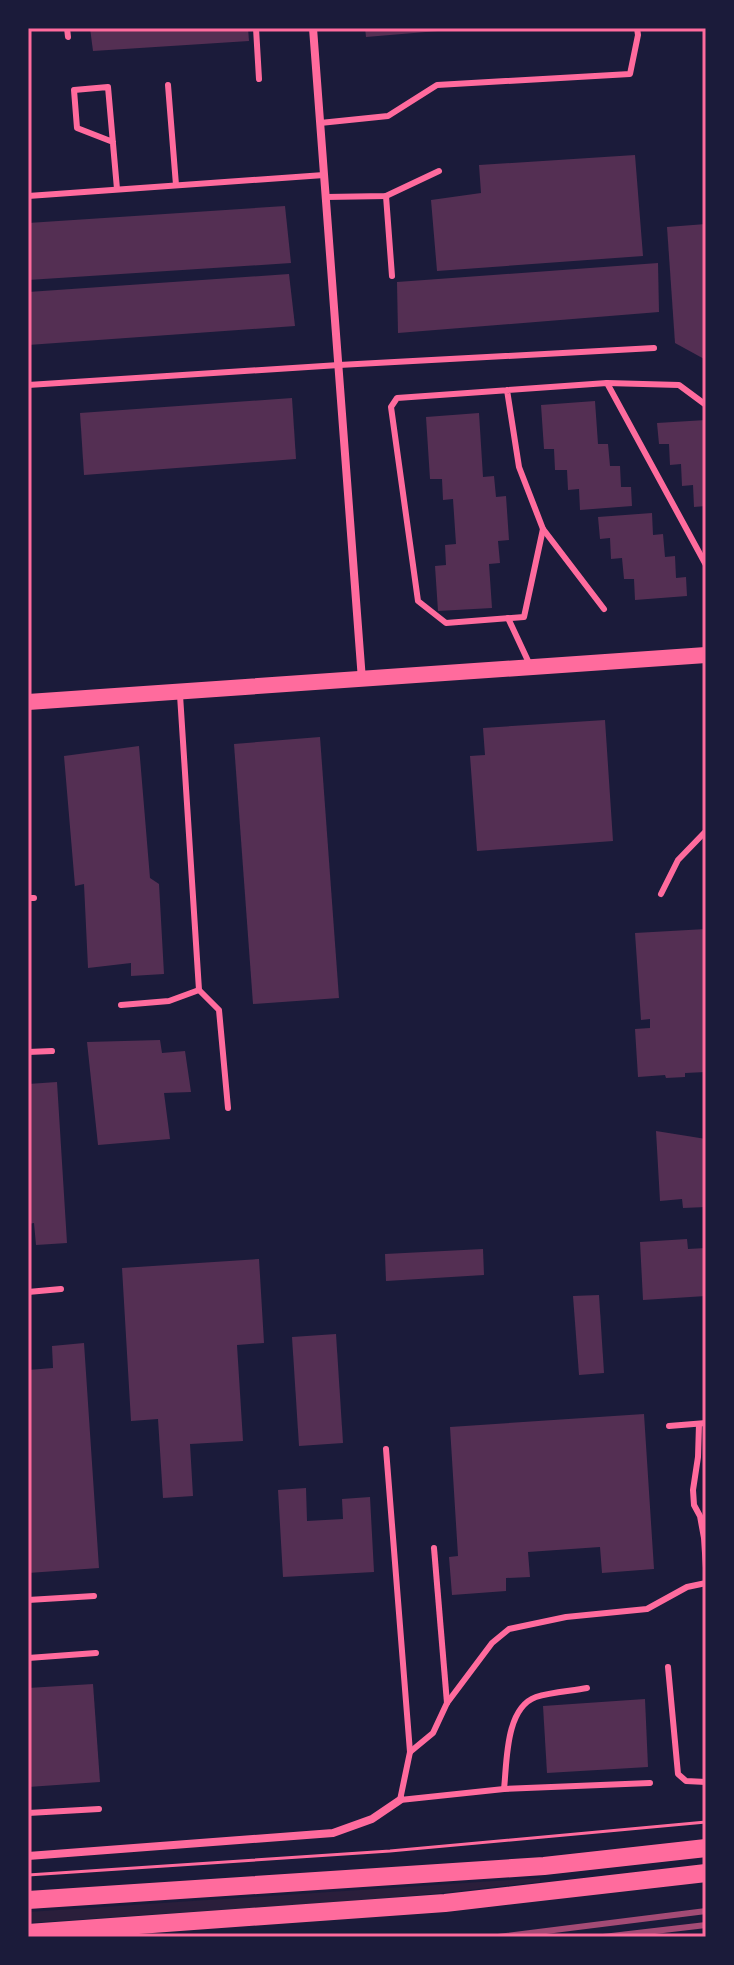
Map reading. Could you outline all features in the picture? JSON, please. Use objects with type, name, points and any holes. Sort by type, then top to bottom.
[{"type":"main road","points":[[28,702],[706,655]]},
{"type":"main road","points":[[28,1900],[528,1867],[706,1848]]},
{"type":"main road","points":[[28,1933],[416,1906],[706,1873]]},
{"type":"street","points":[[313,28],[362,680]]},
{"type":"street","points":[[28,1856],[333,1833],[372,1819],[400,1800]]},
{"type":"lane","points":[[67,28],[68,37]]},
{"type":"lane","points":[[256,28],[259,79]]},
{"type":"lane","points":[[320,123],[388,116],[437,85],[630,74],[637,28]]},
{"type":"lane","points":[[168,85],[176,185]]},
{"type":"lane","points":[[113,142],[77,128],[74,90],[108,87],[113,142],[117,189]]},
{"type":"lane","points":[[326,197],[386,196],[439,171]]},
{"type":"lane","points":[[28,196],[324,175]]},
{"type":"lane","points":[[386,196],[392,276]]},
{"type":"lane","points":[[28,385],[654,348]]},
{"type":"lane","points":[[607,383],[706,565]]},
{"type":"lane","points":[[543,529],[524,617],[446,623],[418,601],[391,407],[397,398],[607,383],[679,385],[706,405]]},
{"type":"lane","points":[[507,390],[519,467],[543,529],[604,609]]},
{"type":"lane","points":[[508,618],[531,667]]},
{"type":"lane","points":[[179,691],[199,990],[219,1010],[228,1108]]},
{"type":"lane","points":[[661,894],[678,860],[706,831]]},
{"type":"lane","points":[[121,1005],[169,1001],[199,990]]},
{"type":"lane","points":[[28,1052],[52,1051]]},
{"type":"lane","points":[[28,1292],[61,1289]]},
{"type":"lane","points":[[669,1426],[702,1424],[693,1490],[704,1538],[706,1568]]},
{"type":"lane","points":[[386,1449],[410,1752],[400,1800],[504,1789],[650,1783]]},
{"type":"lane","points":[[434,1548],[447,1703]]},
{"type":"lane","points":[[410,1752],[433,1733],[447,1703],[492,1643],[509,1629],[566,1617],[647,1609],[687,1587],[706,1583]]},
{"type":"lane","points":[[28,1600],[94,1596]]},
{"type":"lane","points":[[28,1658],[96,1653]]},
{"type":"lane","points":[[668,1667],[678,1774],[686,1781],[706,1782]]},
{"type":"lane","points":[[504,1789],[511,1728],[525,1703],[536,1697],[587,1688]]},
{"type":"lane","points":[[28,1813],[99,1809]]},
{"type":"path","points":[[28,1875],[390,1851],[706,1822]]},
{"type":"shaded area","points":[[540,1878],[540,1882],[433,1894],[28,1923],[28,1912]]},
{"type":"building","points":[[90,28],[248,28],[249,41],[93,51]]},
{"type":"building","points":[[365,28],[449,28],[450,30],[366,37]]},
{"type":"building","points":[[635,155],[643,256],[437,271],[431,200],[481,193],[479,165]]},
{"type":"building","points":[[285,206],[291,263],[28,280],[28,223]]},
{"type":"building","points":[[706,224],[706,360],[675,343],[667,227]]},
{"type":"building","points":[[658,263],[659,312],[398,333],[397,282]]},
{"type":"building","points":[[289,274],[295,326],[28,345],[28,292]]},
{"type":"building","points":[[292,398],[296,459],[84,475],[80,413]]},
{"type":"building","points":[[595,401],[598,444],[608,444],[610,466],[620,466],[621,487],[631,487],[632,506],[580,510],[579,489],[568,490],[567,470],[555,470],[554,449],[544,449],[541,405]]},
{"type":"building","points":[[479,413],[483,477],[494,476],[496,497],[506,496],[509,540],[498,541],[500,563],[489,564],[492,608],[438,611],[435,566],[446,565],[445,545],[456,544],[453,499],[443,500],[442,479],[430,479],[426,417]]},
{"type":"building","points":[[706,420],[706,506],[694,507],[693,485],[682,486],[681,464],[670,465],[669,444],[659,444],[657,423]]},
{"type":"building","points":[[652,513],[653,535],[663,534],[665,557],[675,556],[676,578],[686,577],[687,596],[635,600],[634,579],[624,579],[622,558],[611,559],[610,538],[600,539],[598,517]]},
{"type":"building","points":[[605,720],[613,841],[477,851],[470,756],[485,755],[483,728]]},
{"type":"building","points":[[320,737],[339,998],[253,1004],[234,744]]},
{"type":"building","points":[[139,746],[150,878],[159,884],[164,974],[131,976],[131,963],[88,968],[84,884],[75,886],[64,756]]},
{"type":"building","points":[[706,929],[706,1072],[685,1073],[685,1077],[638,1077],[635,1029],[650,1028],[650,1019],[641,1020],[635,933]]},
{"type":"building","points":[[160,1040],[162,1053],[185,1051],[191,1092],[164,1093],[170,1139],[98,1145],[87,1042]]},
{"type":"building","points":[[57,1082],[67,1243],[36,1245],[34,1223],[28,1224],[28,1084]]},
{"type":"building","points":[[656,1131],[706,1139],[706,1207],[683,1208],[682,1199],[660,1201]]},
{"type":"building","points":[[687,1239],[688,1249],[706,1248],[706,1296],[643,1300],[640,1242]]},
{"type":"building","points":[[483,1249],[484,1275],[386,1281],[385,1254]]},
{"type":"building","points":[[259,1259],[264,1343],[237,1345],[243,1441],[190,1444],[193,1496],[163,1498],[158,1419],[131,1421],[122,1268]]},
{"type":"building","points":[[599,1295],[604,1373],[579,1375],[573,1296]]},
{"type":"building","points":[[336,1334],[343,1443],[299,1446],[292,1337]]},
{"type":"building","points":[[84,1343],[99,1568],[28,1573],[28,1370],[53,1368],[52,1346]]},
{"type":"building","points":[[644,1414],[654,1569],[602,1573],[600,1547],[528,1552],[530,1577],[506,1578],[506,1591],[452,1595],[449,1557],[458,1556],[450,1427]]},
{"type":"building","points":[[306,1488],[307,1521],[343,1519],[342,1499],[370,1497],[374,1572],[283,1577],[278,1490]]},
{"type":"building","points":[[93,1684],[100,1782],[28,1787],[28,1688]]},
{"type":"building","points":[[645,1699],[648,1767],[547,1773],[543,1706]]},
{"type":"railway","points":[[498,1937],[706,1911]]},
{"type":"railway","points":[[603,1937],[706,1925]]}]
